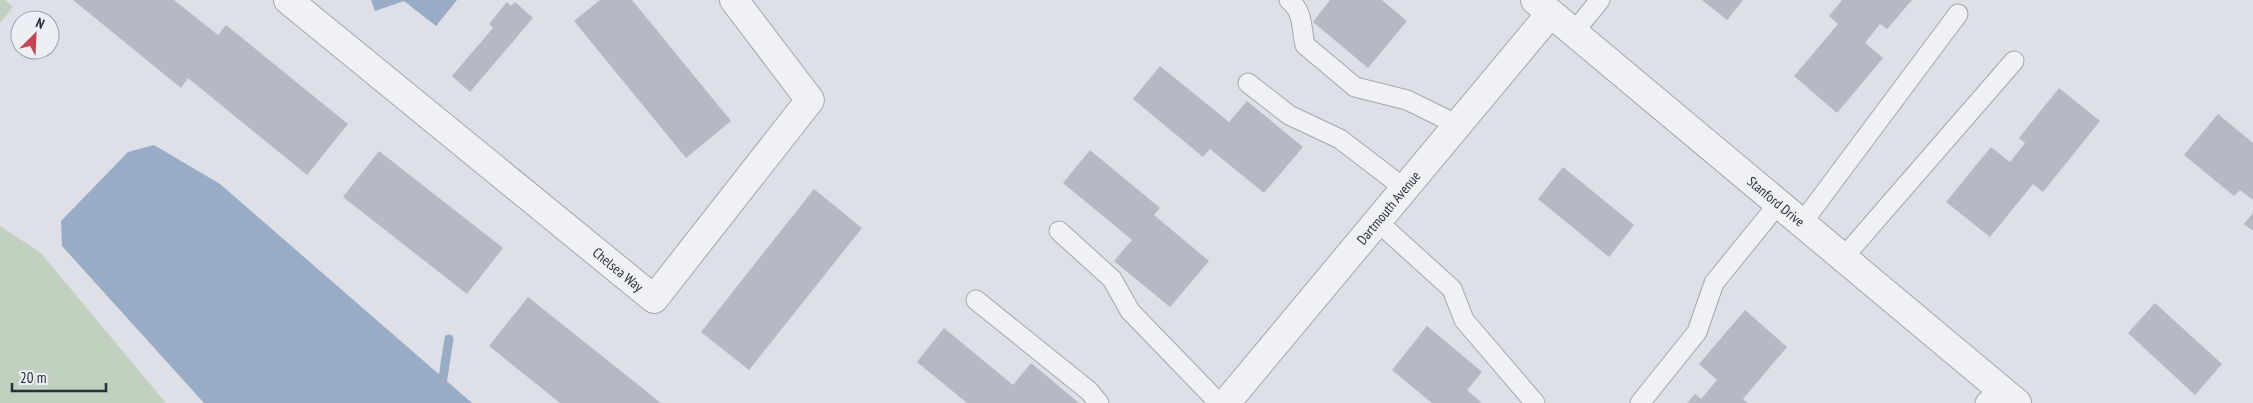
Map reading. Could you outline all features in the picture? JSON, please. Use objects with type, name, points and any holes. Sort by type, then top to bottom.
[{"type":"street","name":"Chelsea Way","points":[[288,0],[654,299],[810,100],[734,0]]},
{"type":"street","name":"Dartmouth Avenue","points":[[1226,403],[1458,125],[1540,4]]},
{"type":"street","name":"Stanford Drive","points":[[1540,4],[1844,258],[2000,398]]},
{"type":"lane","points":[[1289,0],[1296,6],[1301,16],[1305,45],[1355,87],[1407,100],[1458,125]]},
{"type":"lane","points":[[1573,33],[1600,0]]},
{"type":"lane","points":[[1802,223],[1958,14]]},
{"type":"lane","points":[[1844,258],[2014,61]]},
{"type":"lane","points":[[1248,83],[1290,115],[1340,139],[1404,188]]},
{"type":"lane","points":[[1640,403],[1697,332],[1714,283],[1778,204]]},
{"type":"lane","points":[[1377,221],[1452,290],[1464,320],[1535,403]]},
{"type":"lane","points":[[1059,231],[1112,279],[1130,311],[1219,403]]},
{"type":"lane","points":[[976,300],[1089,392],[1099,403]]},
{"type":"green space","points":[[0,0],[5,0],[13,7],[0,23]]},
{"type":"green space","points":[[0,226],[41,253],[166,403],[0,403]]},
{"type":"water","points":[[371,0],[457,0],[436,26],[404,1],[375,11]]},
{"type":"water","points":[[154,145],[220,184],[472,403],[204,403],[62,246],[61,221],[128,152]]},
{"type":"building","points":[[73,0],[174,0],[218,35],[226,25],[348,124],[307,175],[188,78],[181,88]]},
{"type":"building","points":[[600,0],[632,0],[731,121],[686,158],[574,21]]},
{"type":"building","points":[[1330,0],[1382,0],[1407,21],[1368,68],[1313,22]]},
{"type":"building","points":[[1702,0],[1743,0],[1727,20]]},
{"type":"building","points":[[1842,0],[1912,0],[1887,29],[1880,24],[1865,43],[1883,58],[1837,113],[1794,76],[1838,24],[1829,16]]},
{"type":"building","points":[[507,2],[511,6],[515,2],[533,18],[470,92],[452,76],[493,28],[489,24]]},
{"type":"building","points":[[1160,66],[1229,122],[1247,101],[1303,147],[1264,193],[1210,149],[1203,157],[1133,99]]},
{"type":"building","points":[[2059,88],[2100,121],[2043,192],[2033,184],[1990,237],[1946,202],[1991,147],[2010,162],[2025,143],[2019,138]]},
{"type":"building","points":[[2218,114],[2253,143],[2253,200],[2240,190],[2234,196],[2184,155]]},
{"type":"building","points":[[1090,150],[1160,208],[1154,215],[1209,261],[1170,307],[1114,261],[1132,240],[1063,183]]},
{"type":"building","points":[[379,151],[503,248],[467,294],[343,197]]},
{"type":"building","points":[[1563,167],[1634,225],[1609,257],[1538,199]]},
{"type":"building","points":[[814,189],[862,228],[749,370],[701,332]]},
{"type":"building","points":[[2253,213],[2253,231],[2244,224]]},
{"type":"building","points":[[528,297],[661,403],[560,403],[489,346]]},
{"type":"building","points":[[2155,303],[2222,364],[2195,395],[2128,333]]},
{"type":"building","points":[[1745,310],[1787,347],[1743,399],[1748,403],[1687,403],[1695,394],[1701,399],[1717,380],[1699,364]]},
{"type":"building","points":[[1427,326],[1482,372],[1467,390],[1482,403],[1432,403],[1392,370]]},
{"type":"building","points":[[944,328],[1013,385],[1031,363],[1079,403],[967,403],[917,362]]},
{"type":"waterway","points":[[439,403],[449,339]]}]
